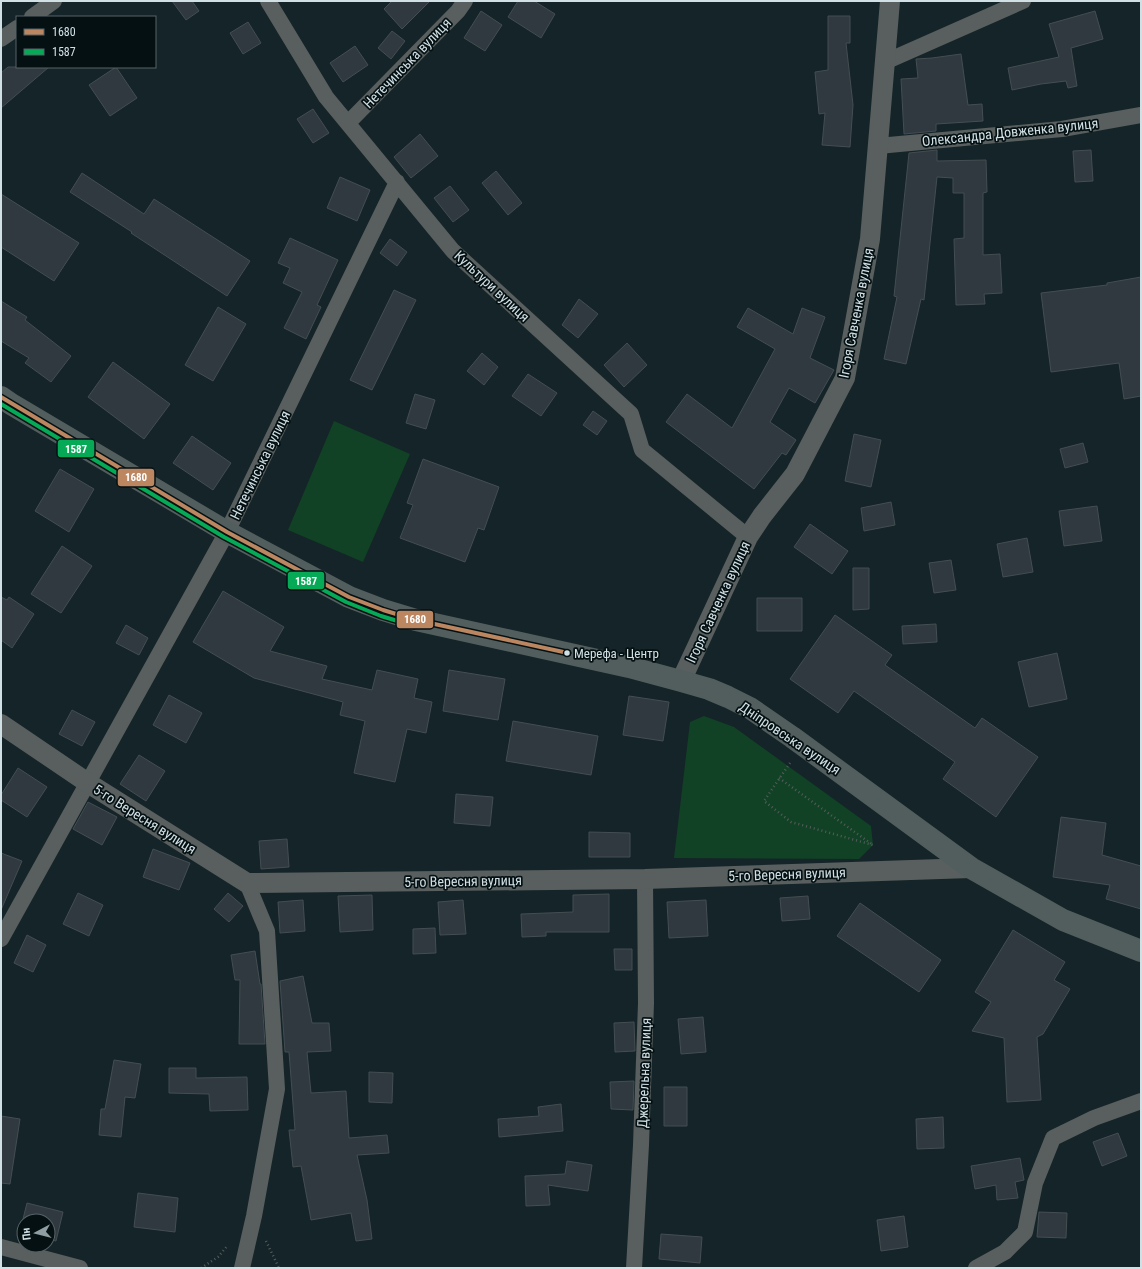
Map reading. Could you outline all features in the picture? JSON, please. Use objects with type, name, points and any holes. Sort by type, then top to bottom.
[{"type":"highway","name":"Дніпровська вулиця","points":[[1,397],[227,532],[349,597],[383,610],[416,620],[583,657],[681,681],[722,694],[750,708],[972,868],[1063,920],[1141,951]]},
{"type":"street","points":[[33,16],[54,1]]},
{"type":"street","name":"Культури вулиця","points":[[268,1],[326,96],[453,251],[631,414],[642,450],[748,537]]},
{"type":"street","name":"Нетечинська вулиця","points":[[348,123],[458,11],[465,1]]},
{"type":"street","name":"Ігоря Савченка вулиця","points":[[681,681],[748,537],[762,516],[795,474],[845,378],[870,238],[890,1]]},
{"type":"street","points":[[885,62],[1023,1]]},
{"type":"street","points":[[1,39],[16,29]]},
{"type":"street","name":"Олександра Довженка вулиця","points":[[878,146],[1062,129],[1141,115]]},
{"type":"street","name":"Нетечинська вулиця","points":[[1,939],[227,532],[397,182]]},
{"type":"street","name":"5-го Вересня вулиця","points":[[1,724],[88,783],[247,883],[645,879],[972,868]]},
{"type":"street","name":"Джерельна вулиця","points":[[634,1268],[641,1145],[646,1003],[645,879]]},
{"type":"street","points":[[242,1268],[254,1216],[277,1089],[267,931],[247,883]]},
{"type":"street","points":[[976,1268],[1005,1252],[1025,1232],[1035,1184],[1053,1138],[1094,1118],[1141,1101]]},
{"type":"street","points":[[1,1247],[80,1268]]},
{"type":"path","points":[[779,778],[873,845],[791,822],[764,801],[779,778],[790,763]]},
{"type":"green space","points":[[334,421],[410,454],[363,562],[288,530]]},
{"type":"green space","points":[[704,716],[734,727],[871,826],[873,845],[859,859],[674,858],[690,722]]},
{"type":"building","points":[[172,1],[192,1],[199,11],[186,20]]},
{"type":"building","points":[[392,1],[430,1],[402,29],[384,9]]},
{"type":"building","points":[[518,1],[534,1],[555,14],[541,38],[508,17]]},
{"type":"building","points":[[481,11],[502,25],[485,51],[464,38]]},
{"type":"building","points":[[1095,11],[1103,39],[1071,48],[1077,86],[1068,88],[1066,81],[1012,90],[1008,68],[1059,57],[1049,24]]},
{"type":"building","points":[[828,16],[850,16],[850,43],[846,43],[853,105],[850,147],[822,145],[825,113],[819,114],[815,72],[828,70]]},
{"type":"building","points":[[248,22],[261,43],[243,54],[230,33]]},
{"type":"building","points":[[392,31],[405,41],[391,59],[378,48]]},
{"type":"building","points":[[355,46],[368,65],[343,82],[330,63]]},
{"type":"building","points":[[961,54],[968,105],[982,104],[983,121],[936,124],[936,131],[904,134],[901,79],[918,78],[916,59]]},
{"type":"building","points":[[8,67],[48,68],[1,108],[1,73]]},
{"type":"building","points":[[117,68],[137,98],[110,116],[89,85]]},
{"type":"building","points":[[313,109],[329,133],[313,143],[297,119]]},
{"type":"building","points":[[420,134],[438,156],[411,178],[394,157]]},
{"type":"building","points":[[937,150],[937,161],[986,160],[987,192],[983,193],[983,255],[1000,254],[1002,293],[984,294],[985,304],[956,305],[954,239],[964,238],[964,193],[953,193],[953,178],[937,177],[924,300],[921,299],[906,364],[884,359],[897,297],[894,296],[909,153]]},
{"type":"building","points":[[1091,150],[1093,181],[1075,182],[1073,151]]},
{"type":"building","points":[[496,171],[522,203],[508,215],[482,183]]},
{"type":"building","points":[[82,173],[144,214],[154,199],[250,261],[227,296],[70,192]]},
{"type":"building","points":[[340,177],[370,190],[357,221],[327,208]]},
{"type":"building","points":[[450,186],[469,210],[453,222],[434,198]]},
{"type":"building","points":[[1,194],[79,243],[54,281],[1,247]]},
{"type":"building","points":[[290,238],[338,260],[317,305],[321,307],[306,339],[284,328],[302,292],[283,283],[290,268],[278,263]]},
{"type":"building","points":[[390,239],[407,252],[397,266],[380,253]]},
{"type":"building","points":[[1141,277],[1141,396],[1124,399],[1119,363],[1051,372],[1041,293],[1107,285],[1107,283]]},
{"type":"building","points":[[394,290],[416,300],[372,390],[350,380]]},
{"type":"building","points":[[579,299],[598,314],[578,338],[562,325]]},
{"type":"building","points":[[1,301],[27,317],[25,320],[71,356],[51,382],[25,363],[29,358],[1,341]]},
{"type":"building","points":[[218,307],[246,324],[213,381],[185,365]]},
{"type":"building","points":[[748,308],[793,334],[802,308],[825,317],[810,358],[834,370],[815,403],[789,388],[770,422],[796,440],[786,455],[782,453],[754,489],[666,422],[687,394],[732,428],[775,349],[737,327]]},
{"type":"building","points":[[627,343],[647,365],[624,387],[604,365]]},
{"type":"building","points":[[482,353],[498,367],[484,385],[467,371]]},
{"type":"building","points":[[113,362],[170,404],[144,439],[88,397]]},
{"type":"building","points":[[528,374],[557,393],[541,416],[512,396]]},
{"type":"building","points":[[415,394],[435,400],[426,429],[406,423]]},
{"type":"building","points":[[593,411],[607,421],[597,435],[583,425]]},
{"type":"building","points":[[854,434],[881,440],[871,487],[845,481]]},
{"type":"building","points":[[192,436],[231,463],[213,490],[173,463]]},
{"type":"building","points":[[1083,443],[1088,462],[1065,468],[1060,449]]},
{"type":"building","points":[[423,459],[499,487],[484,530],[478,528],[465,562],[400,538],[413,505],[407,503]]},
{"type":"building","points":[[60,469],[94,489],[69,532],[35,511]]},
{"type":"building","points":[[891,502],[895,525],[864,531],[861,508]]},
{"type":"building","points":[[1097,506],[1102,541],[1064,546],[1059,511]]},
{"type":"building","points":[[810,524],[848,551],[832,574],[794,547]]},
{"type":"building","points":[[1027,538],[1033,572],[1003,577],[997,544]]},
{"type":"building","points":[[62,546],[92,566],[61,613],[31,594]]},
{"type":"building","points":[[951,560],[956,590],[934,593],[929,563]]},
{"type":"building","points":[[853,568],[869,568],[869,609],[853,610]]},
{"type":"building","points":[[223,591],[284,627],[270,651],[327,666],[322,679],[372,690],[377,670],[418,679],[414,698],[432,702],[426,733],[407,729],[395,782],[354,773],[365,721],[340,715],[343,702],[254,678],[193,642]]},
{"type":"building","points":[[1,597],[7,600],[9,597],[34,614],[12,648],[1,640]]},
{"type":"building","points":[[757,598],[802,598],[802,631],[757,631]]},
{"type":"building","points":[[835,615],[892,655],[885,665],[975,728],[982,718],[1038,757],[996,817],[943,779],[955,762],[854,691],[838,713],[790,679]]},
{"type":"building","points":[[936,624],[937,642],[903,644],[902,626]]},
{"type":"building","points":[[126,625],[148,638],[139,655],[116,643]]},
{"type":"building","points":[[1057,653],[1067,699],[1029,707],[1018,662]]},
{"type":"building","points":[[449,670],[505,679],[498,720],[443,711]]},
{"type":"building","points":[[169,695],[202,713],[186,743],[153,725]]},
{"type":"building","points":[[629,696],[669,702],[663,741],[623,735]]},
{"type":"building","points":[[72,710],[95,722],[82,746],[59,734]]},
{"type":"building","points":[[513,721],[598,736],[591,775],[506,761]]},
{"type":"building","points":[[139,755],[165,771],[146,801],[120,784]]},
{"type":"building","points":[[18,768],[47,787],[27,817],[1,800],[1,795]]},
{"type":"building","points":[[456,794],[493,797],[490,826],[454,823]]},
{"type":"building","points":[[88,802],[117,817],[102,845],[73,829]]},
{"type":"building","points":[[1061,817],[1106,823],[1102,855],[1141,866],[1141,909],[1106,899],[1110,885],[1053,877]]},
{"type":"building","points":[[589,832],[630,833],[630,857],[589,857]]},
{"type":"building","points":[[287,839],[289,867],[261,869],[259,841]]},
{"type":"building","points":[[153,849],[190,863],[179,890],[143,877]]},
{"type":"building","points":[[1,853],[22,861],[1,910]]},
{"type":"building","points":[[78,893],[103,905],[89,936],[63,924]]},
{"type":"building","points":[[228,893],[243,906],[229,922],[214,909]]},
{"type":"building","points":[[609,894],[609,932],[546,932],[546,936],[522,937],[521,914],[573,912],[573,895]]},
{"type":"building","points":[[372,895],[373,930],[340,932],[338,896]]},
{"type":"building","points":[[808,896],[810,919],[782,921],[780,898]]},
{"type":"building","points":[[303,900],[305,931],[280,933],[278,902]]},
{"type":"building","points":[[463,900],[466,934],[440,935],[438,902]]},
{"type":"building","points":[[706,900],[708,936],[669,938],[667,902]]},
{"type":"building","points":[[860,903],[941,960],[919,992],[837,936]]},
{"type":"building","points":[[435,928],[436,953],[413,954],[413,929]]},
{"type":"building","points":[[1013,930],[1065,962],[1054,980],[1070,989],[1043,1034],[1037,1037],[1041,1100],[1007,1102],[1004,1038],[972,1031],[991,1002],[975,992]]},
{"type":"building","points":[[27,935],[46,945],[33,972],[14,963]]},
{"type":"building","points":[[614,949],[632,949],[632,970],[615,970]]},
{"type":"building","points":[[255,951],[261,984],[265,1044],[239,1044],[240,980],[235,980],[231,955]]},
{"type":"building","points":[[303,976],[312,1023],[329,1023],[331,1051],[307,1052],[311,1093],[346,1091],[349,1138],[387,1135],[389,1153],[357,1155],[367,1200],[372,1239],[356,1241],[351,1213],[311,1220],[301,1166],[293,1167],[289,1130],[295,1130],[289,1052],[285,1052],[280,981]]},
{"type":"building","points":[[703,1017],[706,1052],[681,1054],[678,1019]]},
{"type":"building","points":[[634,1022],[635,1051],[615,1052],[614,1023]]},
{"type":"building","points":[[114,1060],[141,1064],[135,1098],[125,1097],[121,1137],[99,1135],[101,1109],[105,1109]]},
{"type":"building","points":[[169,1068],[196,1068],[196,1078],[247,1077],[248,1110],[210,1111],[209,1094],[169,1093]]},
{"type":"building","points":[[369,1072],[393,1073],[392,1103],[369,1102]]},
{"type":"building","points":[[634,1081],[633,1110],[611,1109],[610,1082]]},
{"type":"building","points":[[664,1087],[687,1087],[687,1126],[664,1126]]},
{"type":"building","points":[[561,1104],[563,1131],[499,1137],[498,1119],[539,1116],[538,1107]]},
{"type":"building","points":[[1,1116],[20,1119],[10,1184],[1,1183]]},
{"type":"building","points":[[943,1117],[944,1148],[917,1149],[916,1119]]},
{"type":"building","points":[[1118,1133],[1127,1156],[1102,1166],[1093,1142]]},
{"type":"building","points":[[1020,1158],[1024,1180],[1015,1182],[1018,1198],[997,1200],[996,1185],[975,1189],[971,1166]]},
{"type":"building","points":[[567,1161],[592,1165],[588,1191],[548,1185],[550,1205],[526,1206],[525,1176],[565,1174]]},
{"type":"building","points":[[138,1193],[178,1198],[175,1232],[134,1227]]},
{"type":"building","points":[[27,1203],[63,1212],[56,1241],[56,1213],[24,1213]]},
{"type":"building","points":[[1039,1212],[1067,1213],[1066,1238],[1037,1237]]},
{"type":"building","points":[[904,1216],[908,1247],[881,1251],[877,1220]]},
{"type":"building","points":[[661,1234],[702,1237],[700,1263],[659,1259]]},
{"type":"transit line","name":"1680","points":[[1,397],[227,532],[349,597],[383,610],[416,620],[568,653]]},
{"type":"transit line","name":"1587","points":[[1,404],[224,537],[346,602],[381,616],[414,626]]},
{"type":"place","name":"Мерефа - Центр","points":[[567,653]]}]
